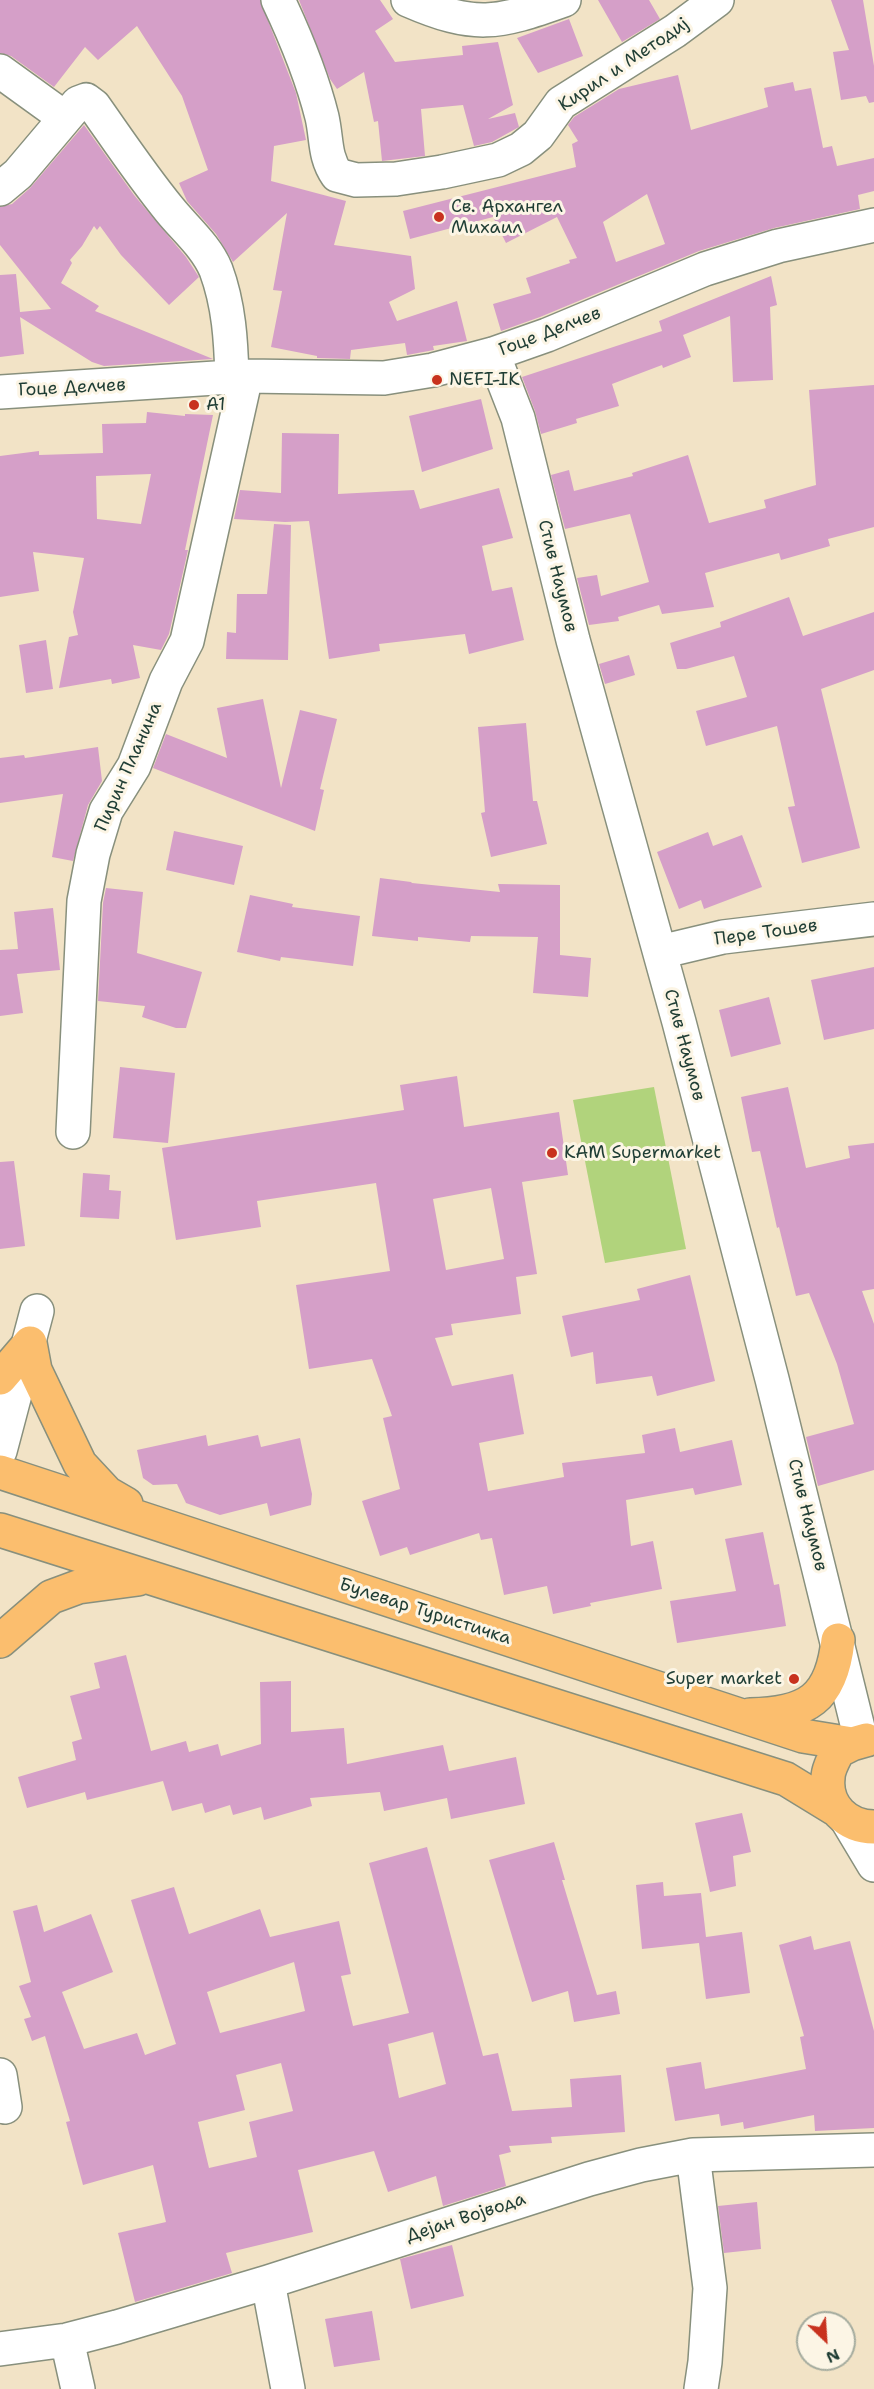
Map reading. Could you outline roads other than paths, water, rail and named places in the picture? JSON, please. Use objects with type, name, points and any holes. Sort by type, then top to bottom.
[{"type":"main road","points":[[0,1378],[30,1343]]},
{"type":"main road","points":[[30,1343],[34,1370],[80,1464],[107,1493],[161,1525]]},
{"type":"main road","name":"Булевар Туристичка","points":[[0,1472],[74,1494],[161,1525],[803,1736],[865,1735]]},
{"type":"main road","points":[[0,1530],[786,1779],[852,1819]]},
{"type":"main road","points":[[0,1641],[51,1597],[78,1587],[146,1578]]},
{"type":"main road","points":[[739,1715],[769,1715],[793,1710],[816,1698],[827,1686],[835,1665],[838,1640]]},
{"type":"main road","points":[[852,1819],[828,1792],[827,1776],[838,1751],[865,1735]]},
{"type":"street","name":"Кирил и Методиј","points":[[278,0],[294,33],[310,76],[322,119],[329,163],[337,175],[356,180],[396,179],[442,172],[498,160],[521,149],[538,135],[561,103],[675,31],[717,0]]},
{"type":"street","points":[[408,0],[439,13],[468,20],[498,20],[564,0]]},
{"type":"street","points":[[0,71],[65,118],[18,174],[0,189]]},
{"type":"street","name":"Пирин Планина","points":[[65,118],[78,103],[86,100],[94,106],[168,208],[206,251],[225,296],[239,377],[187,641],[166,681],[134,766],[106,811],[93,855],[84,901],[74,1071],[73,1132]]},
{"type":"street","name":"Гоце Делчев","points":[[2,389],[239,377],[384,378],[433,370],[493,354],[705,269],[778,246],[874,225]]},
{"type":"street","name":"Стив Наумов","points":[[493,354],[518,418],[573,640],[660,952],[838,1640],[865,1735]]},
{"type":"street","name":"Пере Тошев","points":[[660,952],[723,937],[874,919]]},
{"type":"street","points":[[0,1451],[37,1311]]},
{"type":"street","points":[[852,1819],[874,1866]]},
{"type":"street","points":[[0,2074],[5,2107]]},
{"type":"street","name":"Дејан Војвода","points":[[0,2349],[67,2340],[268,2282],[589,2179],[641,2165],[693,2155],[874,2150]]},
{"type":"street","points":[[693,2155],[710,2288],[701,2389]]},
{"type":"street","points":[[268,2282],[288,2389]]},
{"type":"street","points":[[67,2340],[78,2389]]},
{"type":"place","name":"Св. Архангел Михаил","points":[[439,217]]},
{"type":"place","name":"NEFI-IK","points":[[437,380]]},
{"type":"place","name":"A1","points":[[194,405]]},
{"type":"place","name":"KAM Supermarket","points":[[552,1153]]},
{"type":"place","name":"Super market","points":[[794,1679]]}]
